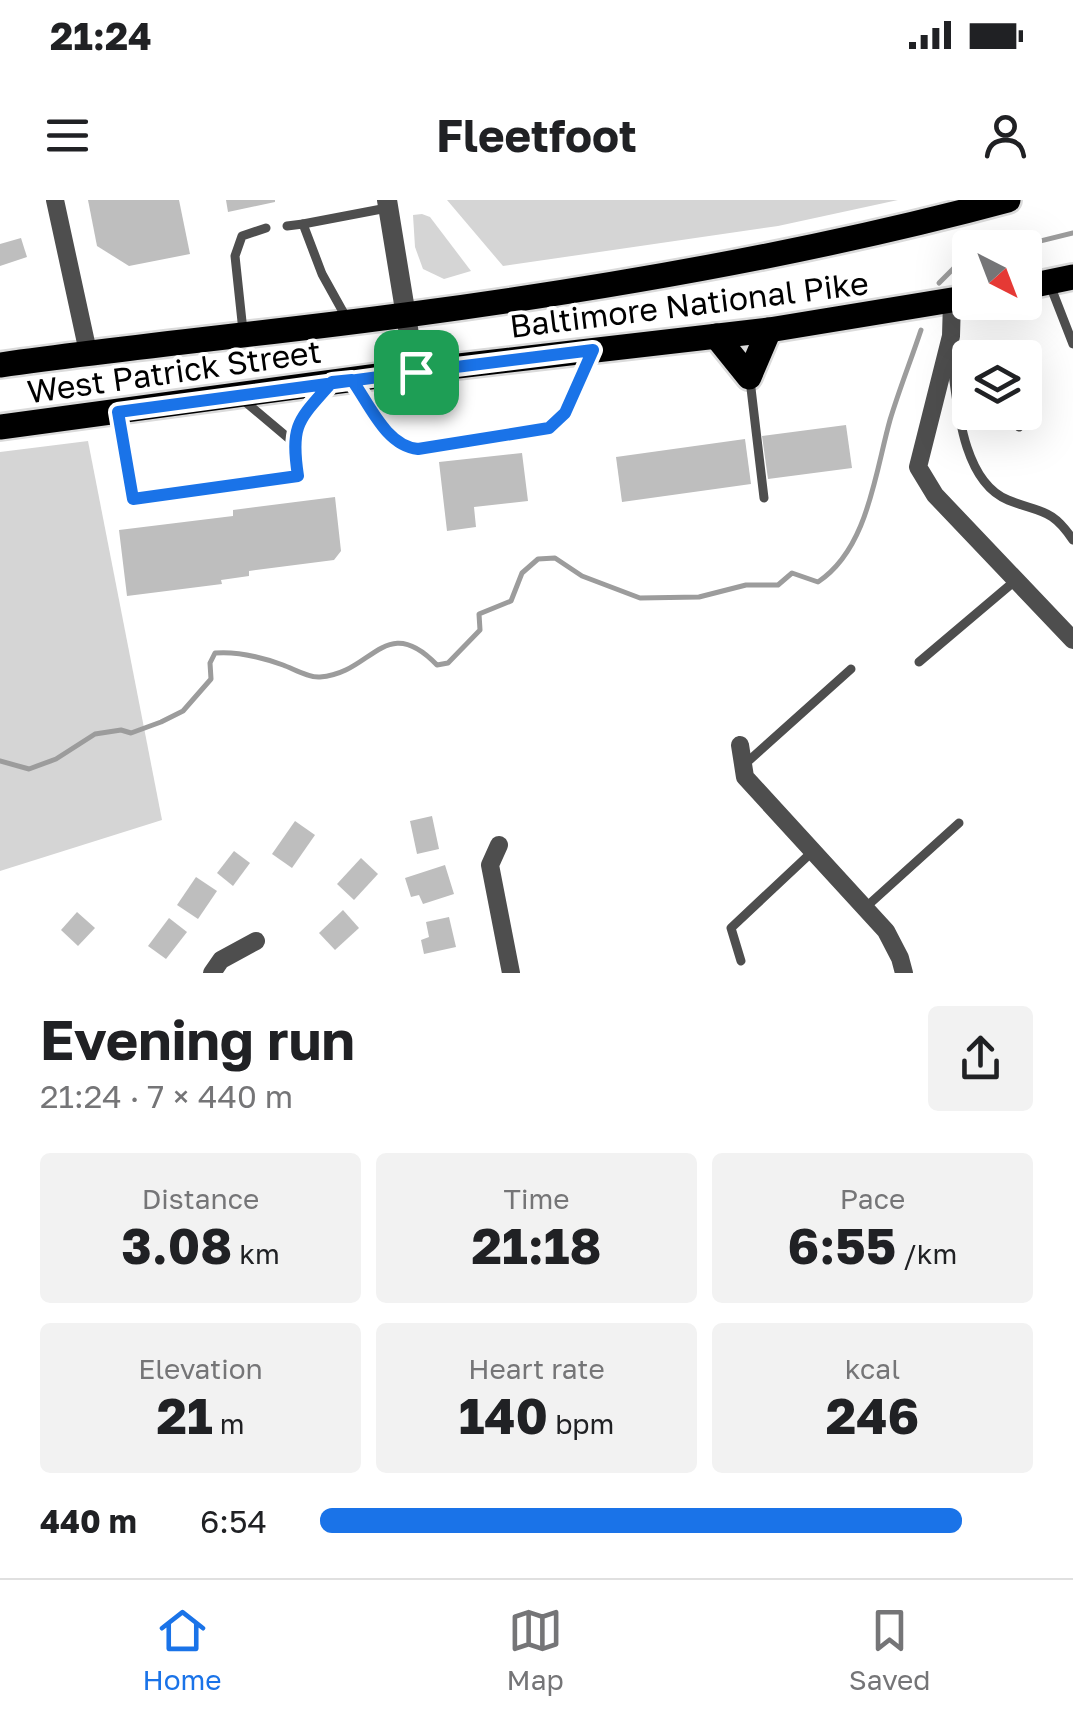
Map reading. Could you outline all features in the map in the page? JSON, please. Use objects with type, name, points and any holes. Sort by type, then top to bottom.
[{"type":"main road","name":"Baltimore National Pike","points":[[408,315],[711,266],[1008,200]]},
{"type":"main road","name":"Baltimore National Pike","points":[[416,372],[768,330],[952,300]]},
{"type":"main road","name":"West Patrick Street","points":[[0,364],[408,315]]},
{"type":"main road","points":[[716,336],[749,377],[768,330]]},
{"type":"main road","name":"West Patrick Street","points":[[0,427],[416,372]]},
{"type":"street","points":[[55,200],[88,352]]},
{"type":"street","points":[[388,204],[416,372]]},
{"type":"street","points":[[955,320],[918,467],[935,494],[1073,640]]},
{"type":"street","points":[[740,745],[745,778],[886,931],[904,973]]},
{"type":"street","points":[[498,846],[490,865],[511,973]]},
{"type":"street","points":[[212,973],[221,960],[256,941]]},
{"type":"lane","points":[[287,226],[388,204]]},
{"type":"lane","points":[[303,224],[322,274],[349,322]]},
{"type":"lane","points":[[243,334],[235,256],[242,236],[266,228]]},
{"type":"lane","points":[[1049,282],[1073,344]]},
{"type":"lane","points":[[948,345],[952,348]]},
{"type":"lane","points":[[948,345],[962,431],[969,454],[986,481],[1000,496],[1051,513],[1073,540]]},
{"type":"lane","points":[[118,412],[133,499],[298,476],[292,442],[302,418],[342,381],[404,448],[549,428],[565,413],[593,350]]},
{"type":"lane","points":[[749,377],[764,498]]},
{"type":"lane","points":[[238,396],[292,442]]},
{"type":"lane","points":[[920,662],[1016,580]]},
{"type":"lane","points":[[743,765],[851,669]]},
{"type":"lane","points":[[864,909],[959,823]]},
{"type":"lane","points":[[741,961],[731,928],[812,852]]},
{"type":"shaded area","points":[[447,200],[898,200],[778,226],[503,266]]},
{"type":"shaded area","points":[[413,215],[430,217],[471,271],[444,279],[423,269],[415,247]]},
{"type":"shaded area","points":[[88,441],[162,820],[0,871],[0,452]]},
{"type":"building","points":[[88,200],[179,200],[190,254],[129,266],[97,246]]},
{"type":"building","points":[[226,200],[275,200],[275,202],[228,212]]},
{"type":"building","points":[[21,238],[27,257],[0,266],[0,244]]},
{"type":"building","points":[[846,425],[852,468],[768,479],[762,436]]},
{"type":"building","points":[[745,439],[751,484],[622,502],[616,457]]},
{"type":"building","points":[[522,453],[528,501],[474,507],[476,527],[447,531],[439,462]]},
{"type":"building","points":[[335,497],[341,551],[334,560],[249,571],[249,576],[221,580],[222,584],[127,596],[119,530],[233,516],[233,510]]},
{"type":"building","points":[[432,816],[439,849],[417,854],[410,821]]},
{"type":"building","points":[[295,821],[315,835],[292,868],[272,854]]},
{"type":"building","points":[[234,851],[250,863],[233,886],[217,873]]},
{"type":"building","points":[[361,858],[378,874],[354,900],[337,884]]},
{"type":"building","points":[[445,865],[454,894],[423,904],[419,895],[411,897],[405,878]]},
{"type":"building","points":[[196,877],[217,891],[198,919],[177,905]]},
{"type":"building","points":[[343,910],[359,928],[335,950],[319,933]]},
{"type":"building","points":[[77,912],[95,928],[78,946],[61,930]]},
{"type":"building","points":[[449,917],[456,947],[424,954],[421,940],[429,937],[426,922]]},
{"type":"building","points":[[169,918],[187,932],[166,959],[148,946]]},
{"type":"waterway","points":[[1042,241],[1073,233]]},
{"type":"waterway","points":[[939,283],[952,270]]},
{"type":"waterway","points":[[0,761],[29,769],[56,759],[95,734],[121,730],[131,733],[183,711],[211,679],[210,663],[215,653],[258,657],[316,677],[338,673],[391,644],[419,650],[437,665],[448,663],[480,630],[479,614],[511,601],[522,573],[538,559],[555,558],[582,576],[640,598],[699,597],[746,585],[778,585],[792,573],[818,582],[835,568],[859,530],[921,330]]},
{"type":"route","points":[[416,372],[332,382],[118,412],[133,499],[298,476],[292,442],[302,418],[332,382],[352,380],[392,439],[404,448],[549,428],[565,413],[593,350],[416,372]]}]
